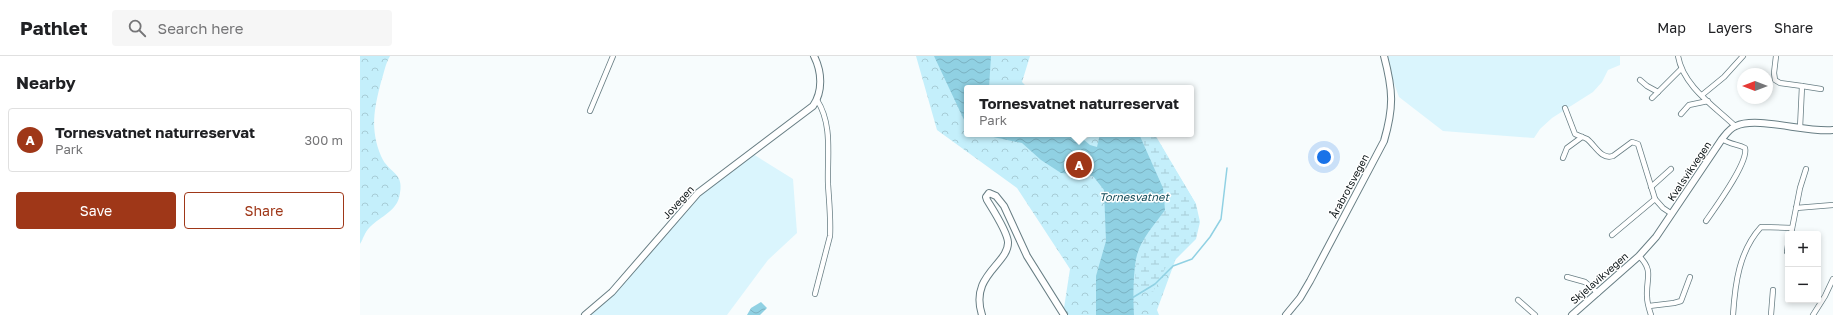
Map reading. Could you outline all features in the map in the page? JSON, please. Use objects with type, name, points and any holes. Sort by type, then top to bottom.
[{"type":"street","points":[[590,111],[613,56]]},
{"type":"street","points":[[814,56],[820,78],[820,88],[817,100],[824,115],[829,139],[828,170],[831,227],[815,294]]},
{"type":"street","name":"Årabrotsvegen","points":[[1286,315],[1300,298],[1310,281],[1384,141],[1392,99],[1384,56]]},
{"type":"street","points":[[1678,56],[1681,69],[1688,80],[1735,126],[1756,123],[1833,130],[1833,135]]},
{"type":"street","points":[[1702,95],[1724,77],[1743,56]]},
{"type":"street","points":[[1776,56],[1774,73],[1775,80],[1780,83],[1821,89]]},
{"type":"street","points":[[1652,98],[1681,69]]},
{"type":"street","points":[[1640,80],[1658,92]]},
{"type":"street","points":[[1800,128],[1802,86]]},
{"type":"street","name":"Jovegen","points":[[585,315],[612,292],[698,194],[808,111],[817,100]]},
{"type":"street","points":[[1681,114],[1689,105],[1708,101]]},
{"type":"street","points":[[1564,108],[1573,131],[1589,141],[1606,157],[1613,156],[1629,143],[1636,142],[1640,148],[1655,199],[1663,208],[1672,214]]},
{"type":"street","name":"Kvalsvikvegen","points":[[1639,256],[1656,237],[1722,139],[1735,126]]},
{"type":"street","points":[[1563,158],[1568,148],[1582,137]]},
{"type":"street","points":[[1706,222],[1736,176],[1745,155],[1745,148],[1732,145],[1722,139]]},
{"type":"street","points":[[1651,187],[1671,169]]},
{"type":"street","points":[[1792,231],[1800,188],[1806,170]]},
{"type":"street","points":[[982,315],[979,298],[982,285],[988,273],[1004,254],[1008,244],[1006,235],[986,197],[989,193],[992,193],[1000,199],[1027,256],[1064,315]]},
{"type":"street","points":[[1612,235],[1655,199]]},
{"type":"street","points":[[1796,208],[1833,205]]},
{"type":"street","points":[[1733,315],[1738,273],[1744,250],[1748,242],[1760,227],[1792,228]]},
{"type":"street","points":[[1639,256],[1646,264],[1649,272],[1647,295],[1651,315]]},
{"type":"street","name":"Skjelavikvegen","points":[[1572,315],[1639,256]]},
{"type":"street","points":[[1567,277],[1585,282],[1598,293]]},
{"type":"street","points":[[1649,306],[1674,303],[1681,300],[1690,277]]},
{"type":"street","points":[[1813,315],[1825,296],[1833,279]]},
{"type":"street","points":[[1771,315],[1773,290]]},
{"type":"street","points":[[1518,300],[1533,315]]},
{"type":"shaded area","points":[[1384,56],[1620,56],[1620,65],[1608,70],[1602,82],[1593,92],[1552,118],[1540,129],[1534,138],[1443,131],[1399,97]]},
{"type":"shaded area","points":[[753,154],[793,179],[797,233],[768,260],[727,315],[589,315],[686,203]]},
{"type":"green space","points":[[360,56],[390,56],[376,101],[374,128],[375,137],[381,156],[388,167],[396,174],[401,189],[397,203],[390,211],[369,228],[360,244]]},
{"type":"green space","points":[[916,56],[1030,56],[1022,82],[1025,85],[964,85],[964,137],[1075,137],[1079,142],[1089,137],[1156,137],[1196,204],[1157,310],[1159,315],[1068,315],[1064,308],[1070,269],[1017,188],[937,130]]},
{"type":"green space","points":[[1140,137],[1157,138],[1196,204],[1200,222],[1196,239],[1174,261],[1168,263],[1153,292],[1137,284],[1135,279],[1137,255],[1147,235],[1165,210],[1163,188]]},
{"type":"water","points":[[934,56],[991,56],[989,85],[964,85],[964,120]]},
{"type":"water","name":"Tornesvatnet","points":[[993,137],[1081,137],[1090,145],[1097,147],[1099,137],[1140,137],[1163,188],[1165,210],[1145,237],[1137,255],[1133,294],[1134,315],[1096,315],[1096,276],[1106,241],[1104,190],[1093,176],[1061,173],[1041,160],[1022,143]]},
{"type":"water","points":[[761,302],[767,308],[760,315],[747,315],[751,308]]},
{"type":"waterway","points":[[1132,298],[1155,284],[1173,266],[1192,259],[1210,237],[1221,219],[1227,168]]},
{"type":"place","name":"Tornesvatnet naturreservat","points":[[1079,165]]}]
